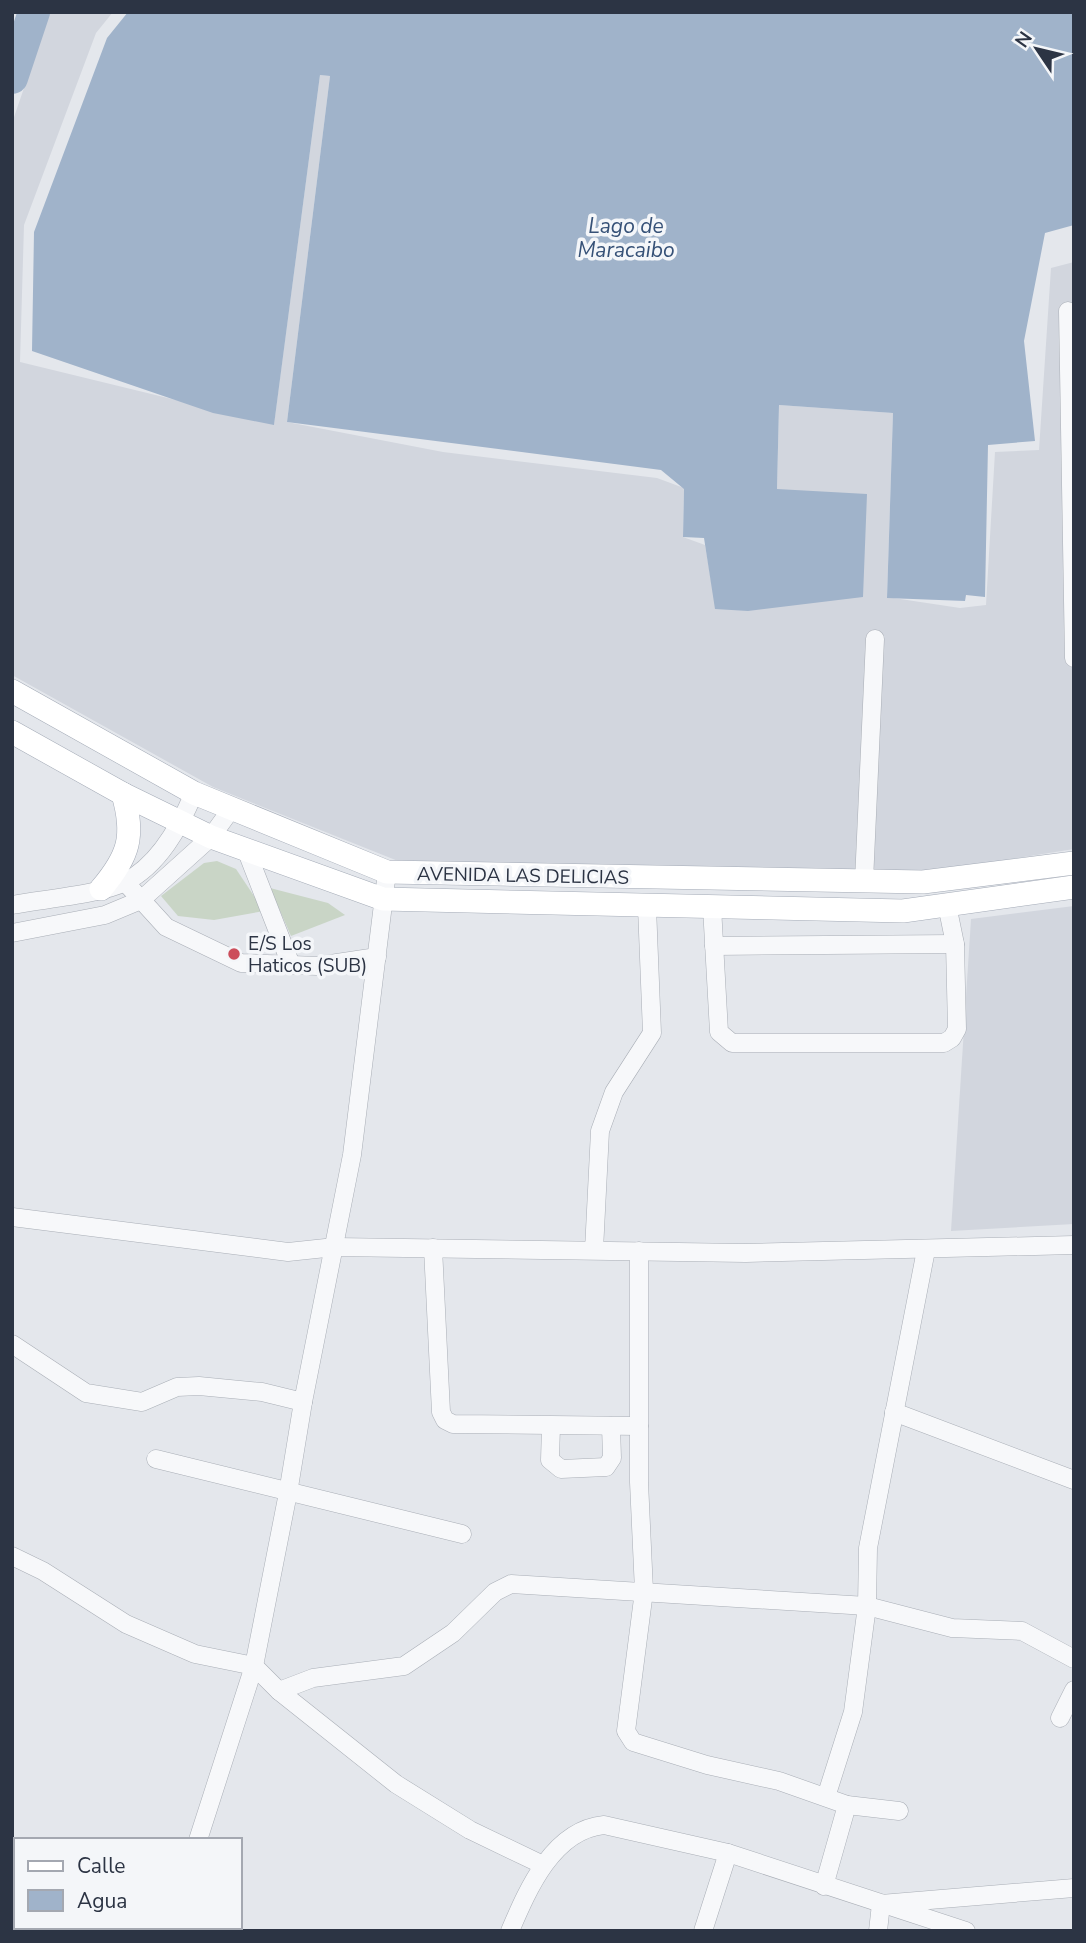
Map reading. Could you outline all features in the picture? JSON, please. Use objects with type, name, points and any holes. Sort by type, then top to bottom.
[{"type":"main road","name":"AVENIDA LAS DELICIAS","points":[[12,691],[194,793],[387,872],[923,882],[1074,863]]},
{"type":"main road","name":"AVENIDA LAS DELICIAS","points":[[12,732],[123,794],[211,837],[383,899],[903,911],[1074,887]]},
{"type":"main road","points":[[101,889],[119,867],[131,832],[123,794]]},
{"type":"main road","points":[[618,906],[619,876]]},
{"type":"street","points":[[1068,311],[1074,658]]},
{"type":"street","points":[[864,881],[875,639]]},
{"type":"street","points":[[12,905],[125,882],[150,864],[182,823],[194,793]]},
{"type":"street","points":[[12,933],[105,915],[141,900],[211,837],[232,808]]},
{"type":"street","points":[[247,852],[291,965]]},
{"type":"street","points":[[199,1838],[254,1667],[288,1493],[303,1402],[352,1155],[387,872]]},
{"type":"street","points":[[125,882],[166,927],[241,963],[317,966],[377,957]]},
{"type":"street","points":[[712,908],[719,1031],[733,1043],[944,1043],[952,1038],[957,1030],[955,944],[947,905]]},
{"type":"street","points":[[594,1250],[600,1131],[614,1092],[652,1033],[647,906]]},
{"type":"street","points":[[714,946],[955,944]]},
{"type":"street","points":[[12,1217],[288,1252],[335,1247],[639,1251],[926,1250],[1074,1245]]},
{"type":"street","points":[[433,1248],[441,1412],[445,1420],[453,1424],[639,1426]]},
{"type":"street","points":[[826,1797],[853,1712],[867,1606],[868,1548],[926,1250]]},
{"type":"street","points":[[639,1251],[639,1426],[645,1591],[626,1731],[628,1738],[633,1742],[707,1765],[779,1781],[847,1805],[899,1811]]},
{"type":"street","points":[[12,1344],[86,1393],[142,1402],[177,1387],[199,1386],[262,1392],[303,1402]]},
{"type":"street","points":[[894,1412],[1074,1480]]},
{"type":"street","points":[[551,1426],[550,1460],[561,1469],[606,1467],[612,1458],[611,1426]]},
{"type":"street","points":[[156,1459],[462,1534]]},
{"type":"street","points":[[12,1556],[43,1571],[126,1624],[195,1654],[254,1667],[279,1691],[396,1784],[470,1830],[543,1865]]},
{"type":"street","points":[[279,1691],[313,1678],[404,1666],[453,1633],[495,1592],[511,1584],[867,1606],[952,1628],[1022,1631],[1074,1659]]},
{"type":"street","points":[[1060,1718],[1074,1690]]},
{"type":"street","points":[[824,1886],[847,1805]]},
{"type":"street","points":[[510,1931],[543,1865],[569,1837],[588,1826],[604,1825],[728,1853],[966,1931]]},
{"type":"street","points":[[703,1931],[728,1853]]},
{"type":"street","points":[[881,1904],[1074,1888]]},
{"type":"street","points":[[878,1931],[881,1904]]},
{"type":"shaded area","points":[[50,12],[113,12],[96,33],[24,225],[20,362],[274,424],[320,75],[330,76],[287,422],[443,452],[657,478],[684,488],[683,537],[705,545],[716,609],[777,489],[779,405],[893,413],[887,597],[960,608],[986,605],[995,452],[1039,450],[1051,268],[1074,262],[1074,849],[925,873],[398,861],[213,787],[12,675],[12,123]]},
{"type":"shaded area","points":[[1074,906],[1074,1224],[951,1231],[971,919]]},
{"type":"green space","points":[[217,861],[236,869],[264,911],[214,920],[178,916],[161,896],[204,863]]},
{"type":"green space","points":[[270,888],[328,903],[345,915],[291,936]]},
{"type":"water","name":"Lago de Maracaibo","points":[[128,12],[1074,12],[1074,225],[1045,233],[1024,341],[1035,441],[988,445],[985,597],[966,595],[965,601],[887,598],[893,413],[779,405],[777,489],[867,494],[863,597],[748,611],[715,609],[704,538],[683,537],[684,489],[661,470],[287,422],[330,76],[320,75],[274,425],[213,413],[32,351],[34,232],[107,38]]},
{"type":"waterway","points":[[12,78],[34,12]]},
{"type":"place","name":"E/S Los Haticos (SUB)","points":[[234,954]]}]
